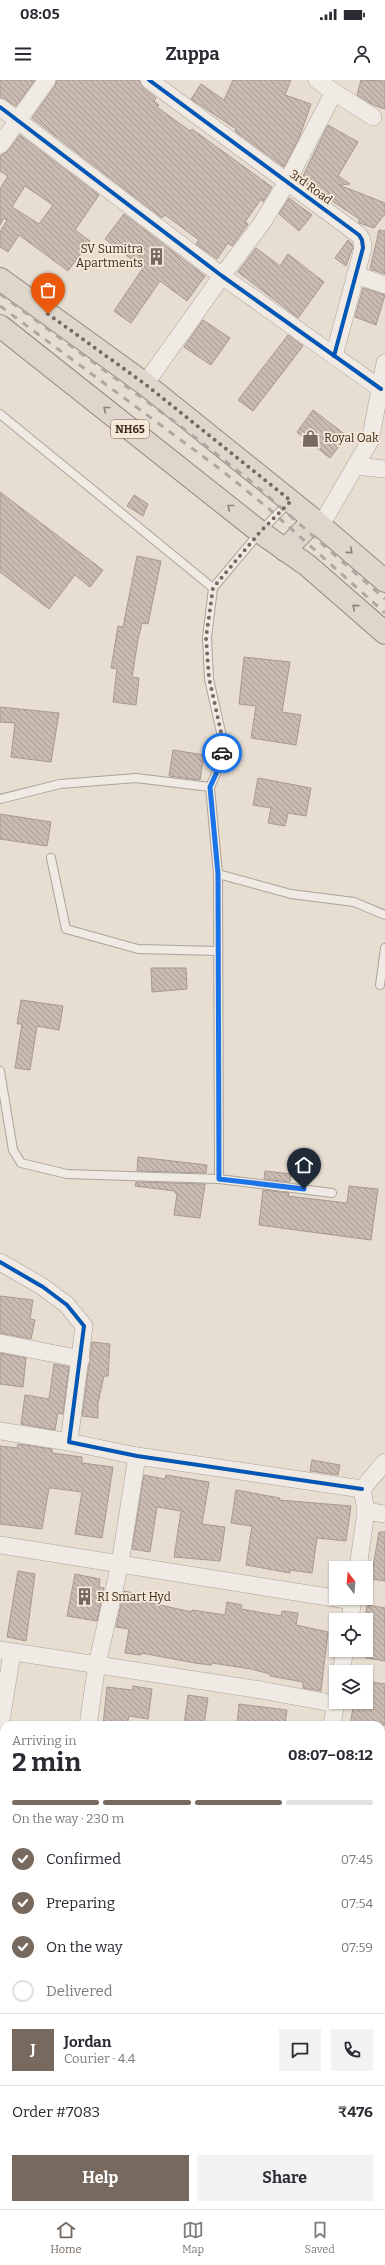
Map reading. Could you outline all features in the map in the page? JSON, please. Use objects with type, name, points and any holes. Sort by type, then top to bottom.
[{"type":"highway","points":[[0,279],[145,384],[318,523],[385,581]]},
{"type":"highway","name":"NH65","points":[[0,326],[260,532],[307,565],[385,632]]},
{"type":"highway","points":[[285,550],[318,523]]},
{"type":"street","points":[[0,145],[47,80]]},
{"type":"street","name":"3rd Road","points":[[149,80],[359,235],[362,240],[363,248],[334,356]]},
{"type":"street","points":[[317,80],[373,117]]},
{"type":"street","points":[[145,384],[222,276],[262,224],[287,182],[334,92]]},
{"type":"street","points":[[0,107],[222,276],[334,356],[382,394]]},
{"type":"street","points":[[356,275],[385,285]]},
{"type":"street","points":[[318,523],[370,441],[382,394],[385,363]]},
{"type":"street","points":[[355,466],[385,469]]},
{"type":"street","points":[[0,1262],[67,1305],[84,1326],[70,1442]]},
{"type":"street","points":[[0,1274],[22,1275]]},
{"type":"street","points":[[0,1343],[81,1359]]},
{"type":"street","points":[[0,1431],[70,1442],[137,1456],[362,1489]]},
{"type":"street","points":[[89,1721],[97,1664],[120,1564],[137,1456]]},
{"type":"street","points":[[362,1489],[385,1462]]},
{"type":"street","points":[[359,1561],[366,1512],[362,1489]]},
{"type":"street","points":[[366,1512],[385,1514]]},
{"type":"street","points":[[0,1545],[329,1596]]},
{"type":"street","points":[[0,1721],[6,1652],[97,1664],[329,1702]]},
{"type":"street","points":[[333,1721],[335,1709]]},
{"type":"lane","points":[[0,414],[213,588]]},
{"type":"lane","points":[[219,1179],[218,874],[210,787],[220,765],[223,741],[209,678],[206,638],[213,588],[260,532],[291,501]]},
{"type":"lane","points":[[0,799],[60,784],[136,778],[210,787]]},
{"type":"lane","points":[[51,858],[66,930],[138,949],[218,951]]},
{"type":"lane","points":[[218,874],[291,894],[354,902],[385,916]]},
{"type":"lane","points":[[380,985],[385,948]]},
{"type":"lane","points":[[0,1071],[14,1150],[21,1163],[67,1174],[219,1179],[332,1193]]},
{"type":"building","points":[[0,80],[35,80],[16,106],[0,97]]},
{"type":"building","points":[[57,80],[139,80],[143,88],[156,98],[154,101],[159,105],[157,107],[190,131],[192,129],[272,187],[263,202],[261,199],[245,222],[248,224],[232,246],[228,243],[217,259],[196,244],[199,240],[165,215],[162,218],[32,118],[55,86]]},
{"type":"building","points":[[233,80],[291,80],[285,95],[311,104],[299,138],[284,167],[235,131],[236,129],[191,99],[201,84],[224,100]]},
{"type":"building","points":[[361,80],[385,81],[385,109],[373,105],[357,95]]},
{"type":"building","points":[[328,125],[358,142],[338,176],[350,184],[339,185],[385,203],[385,214],[374,228],[359,223],[359,219],[301,180]]},
{"type":"building","points":[[20,135],[99,195],[75,230],[90,241],[68,271],[19,235],[8,252],[0,247],[0,232],[7,220],[4,218],[0,225],[0,189],[8,176],[0,171],[0,156],[8,151]],"holes":[[[25,186],[53,205],[39,224],[12,207]]]},
{"type":"building","points":[[289,198],[312,215],[299,231],[279,214]]},
{"type":"building","name":"SV Sumitra Apartments","points":[[124,214],[205,276],[187,301],[160,281],[131,323],[114,311],[143,268],[105,239]]},
{"type":"building","points":[[379,230],[385,231],[385,274],[370,269]]},
{"type":"building","points":[[348,240],[353,247],[346,266],[335,258]]},
{"type":"building","points":[[256,248],[280,266],[288,254],[324,282],[298,318],[238,272]]},
{"type":"building","points":[[363,288],[385,295],[376,325],[355,317]]},
{"type":"building","points":[[203,320],[230,338],[211,365],[184,347]]},
{"type":"building","points":[[288,335],[303,346],[253,411],[238,400]]},
{"type":"building","points":[[313,410],[347,436],[330,458],[297,432]]},
{"type":"building","points":[[0,492],[103,570],[90,587],[75,575],[49,609],[0,572]]},
{"type":"building","points":[[134,495],[148,504],[143,516],[127,506]]},
{"type":"building","points":[[137,556],[161,561],[148,624],[142,623],[138,640],[132,677],[139,678],[136,705],[113,702],[117,669],[111,668],[118,626],[123,627]]},
{"type":"building","points":[[244,657],[290,662],[282,712],[301,715],[296,745],[251,738],[256,706],[239,704]]},
{"type":"building","points":[[0,707],[59,713],[51,762],[11,757],[15,723],[0,722]]},
{"type":"building","points":[[173,750],[204,755],[200,780],[169,776]]},
{"type":"building","points":[[258,778],[311,788],[306,816],[288,813],[285,826],[268,823],[271,808],[253,805]]},
{"type":"building","points":[[0,814],[51,822],[47,846],[0,839]]},
{"type":"building","points":[[151,968],[186,968],[187,989],[152,992]]},
{"type":"building","points":[[21,1000],[63,1006],[59,1030],[37,1026],[30,1070],[15,1068],[22,1024],[17,1024]]},
{"type":"building","points":[[138,1157],[207,1165],[206,1173],[137,1171]]},
{"type":"building","points":[[265,1171],[291,1174],[290,1182],[264,1179]]},
{"type":"building","points":[[136,1182],[205,1184],[200,1218],[174,1215],[177,1194],[175,1191],[135,1186]]},
{"type":"building","points":[[349,1186],[378,1189],[371,1240],[259,1225],[263,1190],[289,1193],[288,1196],[347,1203]]},
{"type":"building","points":[[0,1296],[33,1300],[30,1319],[35,1320],[31,1339],[0,1333]]},
{"type":"building","points":[[92,1342],[110,1344],[108,1376],[104,1376],[98,1403],[98,1418],[82,1416]]},
{"type":"building","points":[[0,1353],[26,1358],[23,1387],[0,1384]]},
{"type":"building","points":[[54,1364],[69,1367],[63,1414],[58,1413],[55,1430],[21,1424],[25,1395],[49,1399]]},
{"type":"building","points":[[18,1444],[52,1449],[52,1453],[82,1457],[82,1463],[113,1467],[102,1538],[75,1534],[82,1492],[49,1488],[42,1529],[0,1524],[0,1446],[17,1448]]},
{"type":"building","points":[[312,1460],[340,1465],[338,1475],[310,1471]]},
{"type":"building","points":[[144,1475],[165,1479],[166,1475],[209,1482],[202,1524],[225,1527],[220,1561],[174,1557],[181,1511],[157,1507],[150,1552],[132,1549]]},
{"type":"building","points":[[236,1490],[280,1498],[279,1500],[351,1506],[346,1541],[317,1538],[312,1573],[290,1570],[290,1573],[246,1565],[252,1526],[231,1523]]},
{"type":"building","points":[[379,1532],[385,1532],[385,1581],[373,1579],[373,1567]]},
{"type":"building","points":[[18,1571],[35,1574],[26,1641],[7,1637]]},
{"type":"building","name":"RI Smart Hyd","points":[[75,1574],[100,1579],[99,1587],[104,1588],[97,1621],[67,1616]]},
{"type":"building","points":[[124,1591],[133,1593],[132,1599],[192,1612],[192,1610],[225,1615],[227,1602],[242,1605],[241,1609],[281,1616],[282,1611],[298,1613],[296,1625],[328,1632],[321,1691],[303,1688],[303,1682],[270,1676],[270,1674],[251,1669],[212,1663],[211,1665],[195,1663],[141,1653],[141,1655],[125,1653],[129,1629],[116,1627]]},
{"type":"building","points":[[367,1605],[385,1608],[385,1661],[366,1658],[373,1657],[373,1613],[366,1613]]},
{"type":"building","points":[[373,1682],[385,1684],[385,1721],[351,1721],[353,1709],[373,1709]]},
{"type":"building","points":[[133,1686],[152,1689],[148,1719],[129,1716],[128,1721],[103,1721],[107,1687],[132,1690]]},
{"type":"building","points":[[188,1695],[208,1698],[205,1721],[185,1721]]},
{"type":"building","points":[[239,1704],[287,1710],[286,1721],[237,1721]]},
{"type":"railway","points":[[0,294],[179,425],[247,478],[385,599]]},
{"type":"railway","points":[[0,306],[220,469],[268,508],[385,613]]},
{"type":"cycle path","points":[[149,80],[359,235],[362,240],[363,248],[334,356]]},
{"type":"cycle path","points":[[0,107],[222,276],[381,389]]},
{"type":"cycle path","points":[[0,1262],[43,1287],[67,1305],[84,1326],[69,1442],[137,1456],[362,1489]]},
{"type":"way so far","points":[[48,314],[145,384],[291,501],[260,532],[213,588],[206,638],[209,678],[223,741],[222,753]]},
{"type":"place","name":"SV Sumitra Apartments","points":[[156,256]]},
{"type":"place","name":"Royal Oak","points":[[311,438]]},
{"type":"place","name":"RI Smart Hyd","points":[[84,1597]]},
{"type":"route","points":[[222,753],[220,765],[210,787],[218,874],[219,1179],[304,1189]]}]
